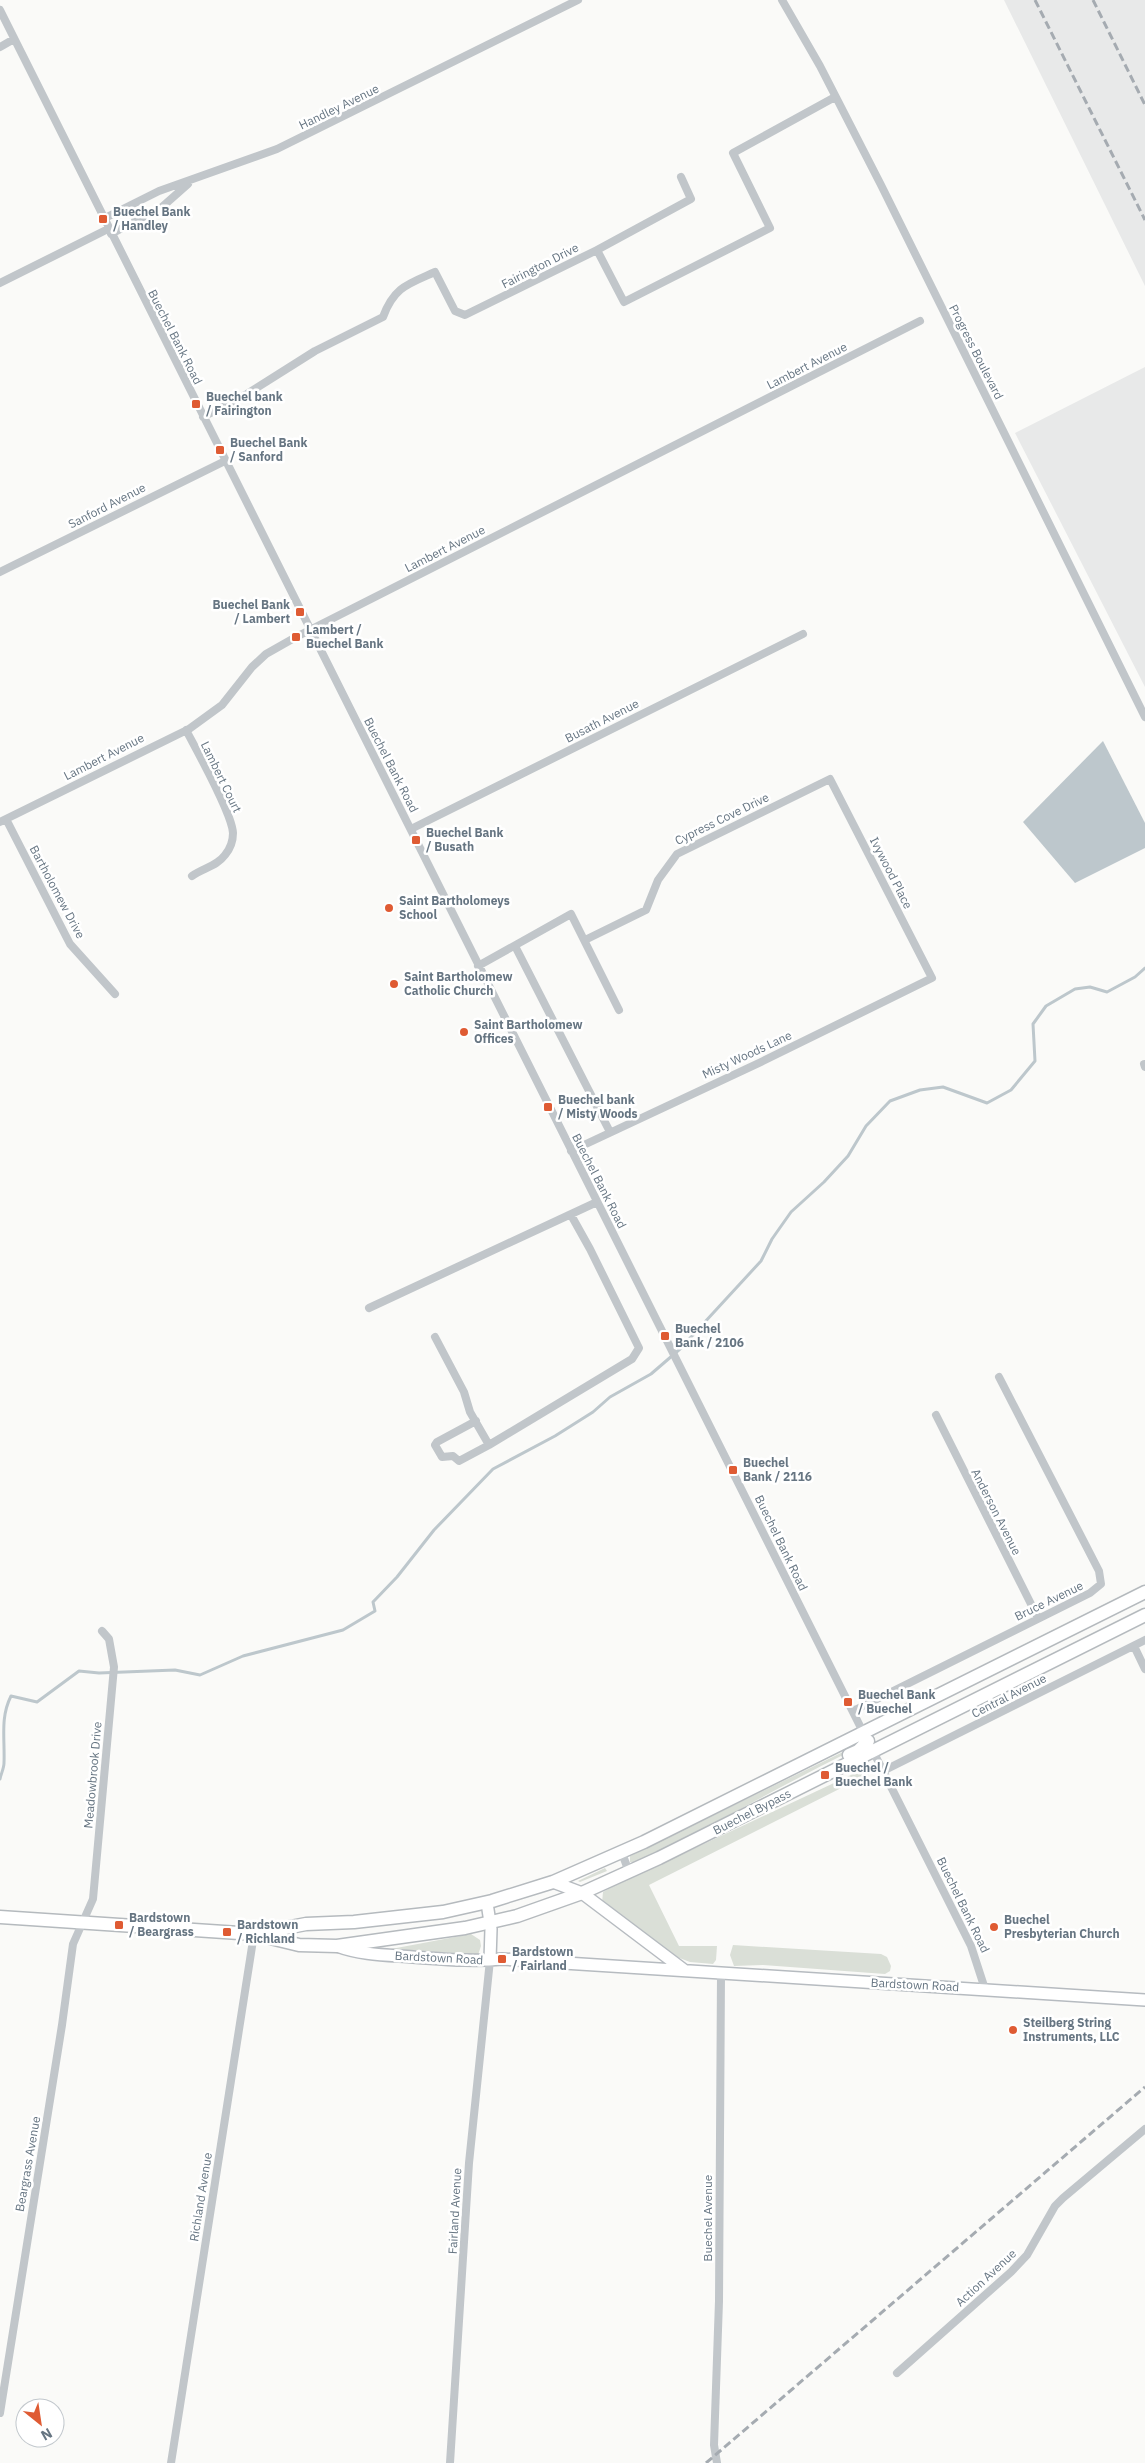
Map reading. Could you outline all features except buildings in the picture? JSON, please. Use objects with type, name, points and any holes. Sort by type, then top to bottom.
[{"type":"main road","name":"Buechel Bypass","points":[[337,1946],[432,1934],[490,1922],[517,1916],[582,1894],[758,1809],[868,1742],[1145,1592]]},
{"type":"main road","name":"Buechel Bypass","points":[[487,1902],[553,1882],[622,1853],[1145,1615]]},
{"type":"main road","points":[[553,1882],[582,1894],[686,1971]]},
{"type":"main road","name":"Bardstown Road","points":[[254,1934],[306,1924],[413,1916],[487,1902]]},
{"type":"main road","points":[[487,1902],[490,1922],[490,1960]]},
{"type":"main road","name":"Bardstown Road","points":[[0,1917],[254,1934],[307,1945],[337,1946],[353,1952],[382,1955],[502,1959],[1145,2000]]},
{"type":"main road","points":[[306,1924],[307,1945]]},
{"type":"street","name":"Handley Avenue","points":[[103,219],[159,192],[277,150],[578,0]]},
{"type":"street","name":"Progress Boulevard","points":[[782,0],[835,97],[1145,716]]},
{"type":"street","name":"Buechel Bank Road","points":[[0,10],[109,232],[411,829],[478,966],[671,1346],[971,1946],[985,1989]]},
{"type":"street","points":[[0,47],[14,39]]},
{"type":"street","name":"Fairington Drive","points":[[202,417],[247,394],[315,351],[383,316],[389,301],[403,286],[435,272],[455,310],[465,315],[597,250],[624,302],[770,228],[732,153],[835,97]]},
{"type":"street","points":[[597,250],[691,199],[681,177]]},
{"type":"street","points":[[0,283],[162,207],[191,181]]},
{"type":"street","name":"Lambert Avenue","points":[[3,820],[186,730],[222,705],[252,667],[266,654],[310,630],[920,321]]},
{"type":"street","name":"Sanford Avenue","points":[[0,572],[225,461]]},
{"type":"street","name":"Busath Avenue","points":[[411,829],[803,634]]},
{"type":"street","name":"Lambert Court","points":[[186,730],[226,810],[232,833],[231,842],[224,856],[212,866],[192,876]]},
{"type":"street","name":"Cypress Cove Drive","points":[[585,940],[646,910],[658,880],[677,854],[830,779]]},
{"type":"street","name":"Ivywood Place","points":[[830,779],[932,978]]},
{"type":"street","name":"Bartholomew Drive","points":[[3,820],[70,944],[114,994]]},
{"type":"street","points":[[478,966],[571,914],[619,1010]]},
{"type":"street","points":[[515,946],[610,1132]]},
{"type":"street","name":"Misty Woods Lane","points":[[571,1151],[763,1061],[932,978]]},
{"type":"street","points":[[369,1308],[464,1262],[597,1202]]},
{"type":"street","points":[[476,1422],[437,1442],[435,1445],[442,1458],[453,1456],[459,1461],[489,1445],[632,1359],[640,1348],[571,1215]]},
{"type":"street","points":[[435,1337],[489,1445]]},
{"type":"street","name":"Bruce Avenue","points":[[853,1711],[1098,1588],[1101,1579],[1099,1571],[999,1377]]},
{"type":"street","name":"Anderson Avenue","points":[[936,1415],[1038,1618]]},
{"type":"street","name":"Meadowbrook Drive","points":[[82,1922],[93,1899],[114,1667],[110,1639],[102,1631]]},
{"type":"street","name":"Central Avenue","points":[[883,1771],[1145,1640]]},
{"type":"street","points":[[1134,1646],[1145,1670]]},
{"type":"street","points":[[622,1853],[629,1872]]},
{"type":"street","name":"Beargrass Avenue","points":[[0,2413],[62,2025],[73,1944],[82,1922]]},
{"type":"street","name":"Richland Avenue","points":[[171,2463],[254,1934]]},
{"type":"street","name":"Fairland Avenue","points":[[450,2463],[469,2163],[490,1960]]},
{"type":"street","name":"Buechel Avenue","points":[[717,2463],[714,2444],[719,2301],[721,1974]]},
{"type":"street","name":"Action Avenue","points":[[898,2373],[1011,2272],[1027,2255],[1055,2206],[1063,2198],[1145,2129]]},
{"type":"shaded area","points":[[1004,0],[1145,0],[1145,286]]},
{"type":"shaded area","points":[[1145,367],[1145,687],[1015,433]]},
{"type":"shaded area","points":[[1103,741],[1145,823],[1145,848],[1075,883],[1023,822]]},
{"type":"shaded area","points":[[849,1749],[847,1753],[665,1849],[639,1862],[630,1862],[630,1856]]},
{"type":"shaded area","points":[[866,1768],[870,1769],[869,1774],[649,1885],[679,1946],[717,1946],[716,1960],[713,1964],[690,1962],[669,1954],[602,1903],[603,1892],[610,1888]]},
{"type":"shaded area","points":[[605,1868],[607,1871],[580,1882],[578,1881]]},
{"type":"shaded area","points":[[471,1934],[480,1940],[481,1946],[478,1955],[391,1949]]},
{"type":"shaded area","points":[[733,1945],[881,1954],[887,1957],[891,1966],[890,1971],[885,1974],[763,1965],[734,1966],[730,1955]]},
{"type":"waterway","points":[[0,1779],[4,1765],[5,1712],[11,1696],[37,1702],[79,1671],[99,1673],[175,1670],[200,1675],[243,1656],[343,1630],[375,1611],[373,1602],[397,1577],[434,1530],[493,1469],[555,1436],[593,1412],[610,1397],[651,1374],[680,1349],[761,1261],[772,1239],[791,1212],[824,1182],[848,1156],[866,1126],[890,1101],[920,1090],[943,1087],[987,1103],[1011,1090],[1035,1061],[1033,1024],[1046,1006],[1075,989],[1090,987],[1107,992],[1135,977],[1145,968]]},
{"type":"railway","points":[[1035,0],[1145,220]]},
{"type":"railway","points":[[1093,0],[1145,105]]},
{"type":"railway","points":[[706,2463],[1145,2087]]},
{"type":"place","name":"Buechel Bank / Handley","points":[[103,219]]},
{"type":"place","name":"Buechel bank / Fairington","points":[[196,404]]},
{"type":"place","name":"Buechel Bank / Sanford","points":[[220,450]]},
{"type":"place","name":"Buechel Bank / Lambert","points":[[300,612]]},
{"type":"place","name":"Lambert / Buechel Bank","points":[[296,637]]},
{"type":"place","name":"Buechel Bank / Busath","points":[[416,840]]},
{"type":"place","name":"Saint Bartholomeys School","points":[[389,908]]},
{"type":"place","name":"Saint Bartholomew Catholic Church","points":[[394,984]]},
{"type":"place","name":"Saint Bartholomew Offices","points":[[464,1032]]},
{"type":"place","name":"Buechel bank / Misty Woods","points":[[548,1107]]},
{"type":"place","name":"Buechel Bank / 2106","points":[[665,1336]]},
{"type":"place","name":"Buechel Bank / 2116","points":[[733,1470]]},
{"type":"place","name":"Buechel Bank / Buechel","points":[[848,1702]]},
{"type":"place","name":"Buechel / Buechel Bank","points":[[825,1775]]},
{"type":"place","name":"Bardstown / Beargrass","points":[[119,1925]]},
{"type":"place","name":"Buechel Presbyterian Church","points":[[994,1927]]},
{"type":"place","name":"Bardstown / Richland","points":[[227,1932]]},
{"type":"place","name":"Bardstown / Fairland","points":[[502,1959]]},
{"type":"place","name":"Steilberg String Instruments, LLC","points":[[1013,2030]]}]
